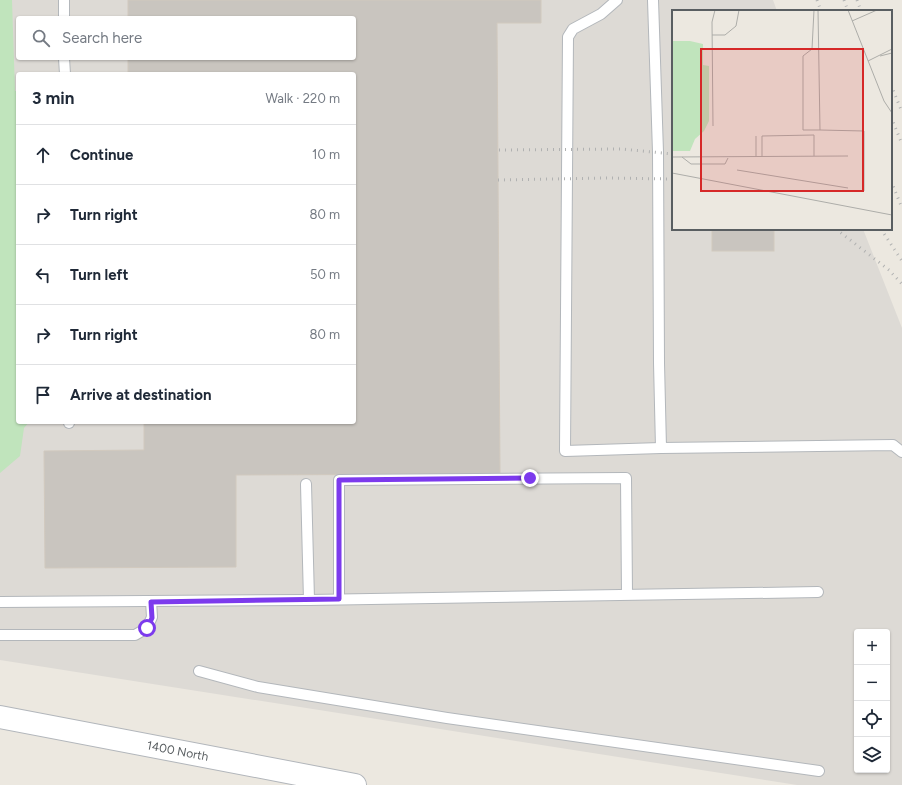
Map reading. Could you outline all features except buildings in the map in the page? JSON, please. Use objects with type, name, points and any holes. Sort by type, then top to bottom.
[{"type":"main road","name":"1400 North","points":[[0,717],[355,785]]},
{"type":"lane","points":[[64,0],[64,16]]},
{"type":"lane","points":[[616,0],[601,14],[573,29],[568,37],[565,450],[893,445],[902,452]]},
{"type":"lane","points":[[653,0],[658,152],[661,448]]},
{"type":"lane","points":[[64,60],[65,72]]},
{"type":"lane","points":[[339,599],[339,480],[626,478],[627,594]]},
{"type":"lane","points":[[306,484],[309,600]]},
{"type":"lane","points":[[0,602],[151,602],[818,592]]},
{"type":"lane","points":[[0,635],[135,634],[147,628],[152,618],[151,602]]},
{"type":"lane","points":[[199,671],[258,687],[447,718],[819,771]]},
{"type":"shaded area","points":[[0,0],[773,0],[777,10],[672,10],[672,230],[863,230],[902,328],[902,785],[797,785],[0,660]]},
{"type":"green space","points":[[0,0],[12,0],[16,91],[16,424],[27,424],[24,428],[20,456],[0,473]]},
{"type":"railway","points":[[817,0],[821,10]]},
{"type":"railway","points":[[844,0],[848,10]]},
{"type":"railway","points":[[857,0],[861,10]]},
{"type":"railway","points":[[892,87],[902,112]]},
{"type":"railway","points":[[892,119],[902,144]]},
{"type":"railway","points":[[499,150],[622,149],[672,154]]},
{"type":"railway","points":[[498,180],[606,178],[672,179]]},
{"type":"railway","points":[[892,183],[902,208]]},
{"type":"railway","points":[[837,230],[889,270],[902,284]]},
{"type":"railway","points":[[882,230],[902,261]]},
{"type":"route","points":[[147,628],[152,618],[151,602],[339,599],[339,480],[530,478]]}]
